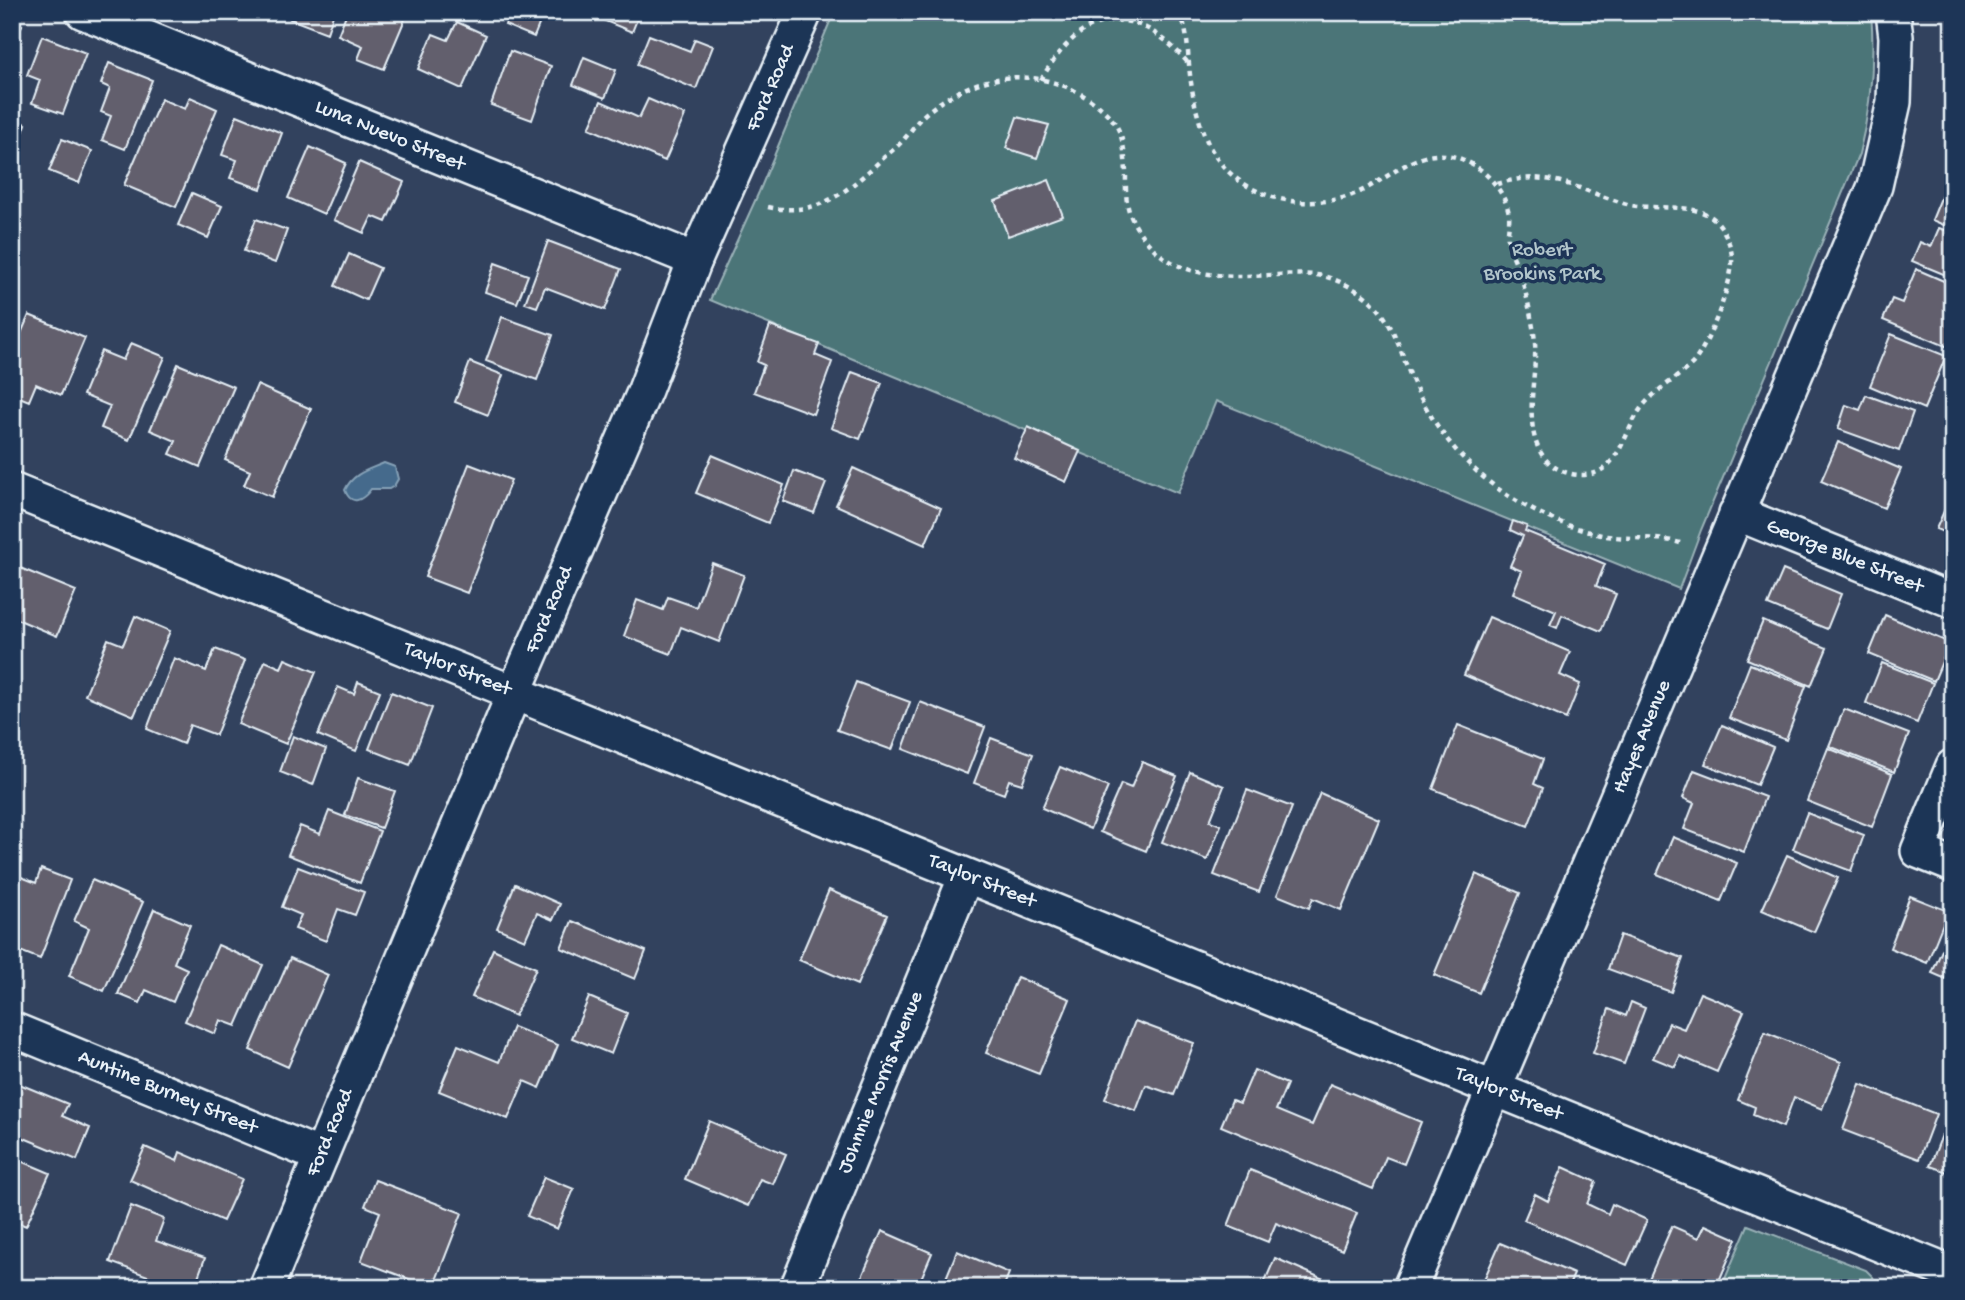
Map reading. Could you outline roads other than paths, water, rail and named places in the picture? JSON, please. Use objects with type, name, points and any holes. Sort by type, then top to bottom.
[{"type":"street","name":"Luna Nuevo Street","points":[[83,12],[695,260]]},
{"type":"street","name":"Ford Road","points":[[267,1288],[514,693],[645,390],[695,260],[805,12]]},
{"type":"street","name":"Hayes Avenue","points":[[1410,1288],[1875,186],[1894,102],[1896,37],[1893,12]]},
{"type":"street","name":"Taylor Street","points":[[12,490],[1494,1089],[1936,1276]]},
{"type":"street","name":"George Blue Street","points":[[1736,513],[1953,601]]},
{"type":"street","points":[[1953,766],[1918,851],[1953,865]]},
{"type":"street","name":"Johnnie Morris Avenue","points":[[796,1288],[966,876]]},
{"type":"street","name":"Auntine Burney Street","points":[[12,1029],[321,1156]]},
{"type":"water","points":[[384,463],[395,467],[398,479],[394,486],[389,489],[371,489],[361,499],[350,499],[345,490],[348,484],[362,473]]},
{"type":"park label","name":"Robert Brookins Park","points":[[1542,263]]}]
